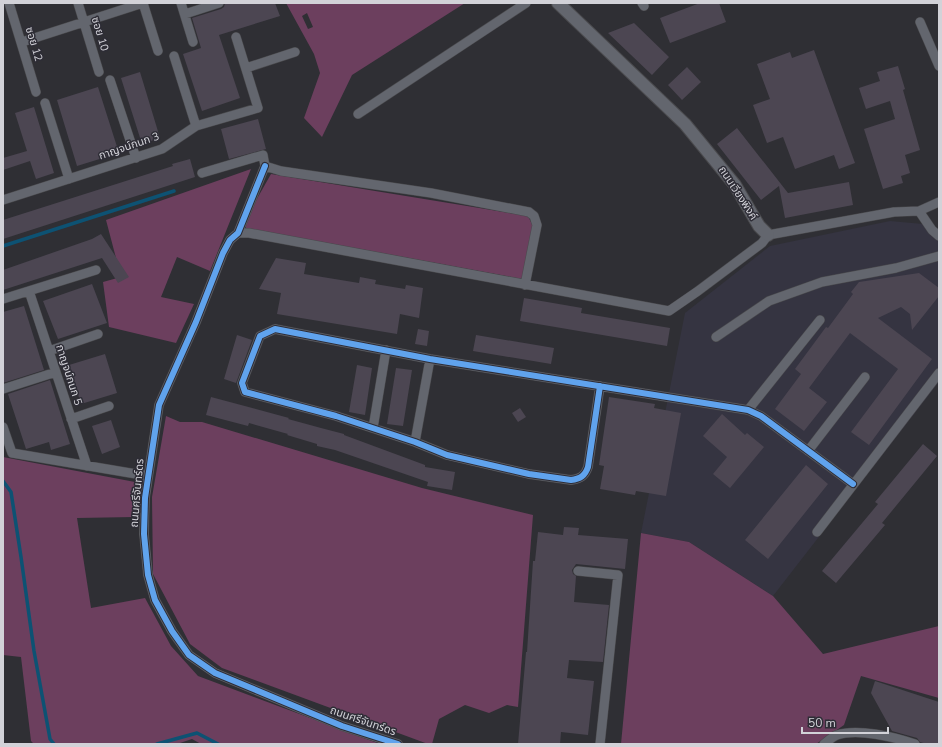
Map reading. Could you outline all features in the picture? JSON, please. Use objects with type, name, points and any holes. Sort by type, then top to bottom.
[{"type":"street","name":"ซอย 12","points":[[9,3],[36,92]]},
{"type":"street","name":"ซอย 10","points":[[78,3],[99,72]]},
{"type":"street","points":[[22,42],[143,3],[158,50]]},
{"type":"street","points":[[181,3],[193,42]]},
{"type":"street","points":[[184,14],[219,3]]},
{"type":"street","points":[[358,114],[526,3]]},
{"type":"street","name":"ถนนเวียงพิงค์","points":[[558,3],[685,124],[735,185],[759,226],[768,235]]},
{"type":"street","points":[[920,22],[939,66]]},
{"type":"street","points":[[236,37],[246,68],[295,52]]},
{"type":"street","points":[[174,56],[196,126]]},
{"type":"street","name":"กาญจน์กนก 3","points":[[4,198],[162,149],[196,126],[258,108],[246,68]]},
{"type":"street","points":[[110,80],[136,158]]},
{"type":"street","points":[[45,103],[69,179]]},
{"type":"street","points":[[202,173],[263,155],[265,166],[281,171],[431,193],[529,212],[534,216],[537,225],[525,285]]},
{"type":"street","name":"ถนนศรีจันทร์ดร","points":[[265,166],[238,233],[230,240],[223,253],[196,322],[159,405],[144,498],[144,534],[148,575],[155,600],[172,631],[189,655],[215,673],[342,726],[398,744]]},
{"type":"street","points":[[238,233],[249,233],[669,312],[762,243],[768,235],[894,212],[919,210],[939,202]]},
{"type":"street","points":[[919,210],[932,230],[939,236]]},
{"type":"street","points":[[716,337],[769,301],[822,282],[896,268],[939,256]]},
{"type":"street","points":[[3,299],[96,270]]},
{"type":"street","name":"กาญจน์กนก 5","points":[[29,291],[87,466]]},
{"type":"street","points":[[748,410],[820,320]]},
{"type":"street","points":[[600,386],[588,467],[585,474],[577,479],[571,480],[447,456],[415,442],[336,416],[245,392],[242,382],[260,336],[275,329],[430,359],[600,386],[748,410],[761,416],[854,484]]},
{"type":"street","points":[[49,352],[98,334]]},
{"type":"street","points":[[373,428],[386,350]]},
{"type":"street","points":[[415,442],[430,359]]},
{"type":"street","points":[[3,389],[56,372]]},
{"type":"street","points":[[817,532],[939,373]]},
{"type":"street","points":[[808,451],[865,378]]},
{"type":"street","points":[[71,419],[109,406]]},
{"type":"street","points":[[3,427],[12,452],[148,476]]},
{"type":"street","points":[[578,571],[618,575],[600,744]]},
{"type":"street","points":[[824,744],[836,736],[851,733],[901,740],[915,744]]},
{"type":"shaded area","points":[[286,3],[465,3],[352,75],[322,137],[304,118],[320,73],[314,54]],"holes":[[[307,13],[313,27],[308,29],[302,16]]]},
{"type":"shaded area","points":[[251,169],[210,271],[177,257],[161,297],[194,304],[176,343],[109,327],[103,282],[121,277],[106,220]]},
{"type":"shaded area","points":[[271,174],[528,216],[533,226],[522,279],[246,228],[246,218]]},
{"type":"shaded area","points":[[890,221],[923,224],[939,239],[939,382],[773,596],[689,542],[641,533],[685,313],[770,246]]},
{"type":"shaded area","points":[[166,416],[180,422],[202,422],[422,488],[533,515],[518,707],[507,705],[489,713],[465,705],[439,719],[432,744],[428,744],[222,668],[190,644],[153,574],[152,497]]},
{"type":"shaded area","points":[[3,457],[135,482],[134,517],[77,518],[91,608],[145,598],[171,646],[198,676],[380,744],[201,744],[192,739],[177,744],[34,744],[31,741],[21,657],[3,655]]},
{"type":"shaded area","points":[[641,533],[689,542],[773,596],[823,654],[939,626],[939,698],[861,676],[844,725],[816,744],[621,744]]},
{"type":"building","points":[[225,3],[275,3],[280,16],[219,35],[240,98],[202,111],[183,54],[201,48],[192,18],[221,9],[224,7]]},
{"type":"building","points":[[700,3],[719,3],[726,22],[670,43],[660,18]]},
{"type":"building","points":[[634,23],[669,57],[652,75],[608,33]]},
{"type":"building","points":[[814,50],[855,163],[839,169],[834,155],[795,169],[783,137],[767,143],[753,105],[770,99],[757,64],[790,52],[792,58]]},
{"type":"building","points":[[898,66],[905,89],[903,90],[920,150],[905,155],[910,173],[901,176],[903,183],[883,189],[864,129],[895,119],[890,101],[866,109],[859,88],[880,81],[877,72]]},
{"type":"building","points":[[687,67],[701,82],[682,100],[668,85]]},
{"type":"building","points":[[140,72],[160,138],[142,144],[121,78]]},
{"type":"building","points":[[98,87],[119,153],[77,166],[57,100]]},
{"type":"building","points":[[34,107],[54,173],[36,179],[30,161],[3,170],[3,158],[27,151],[15,113]]},
{"type":"building","points":[[258,119],[266,149],[229,159],[221,129]]},
{"type":"building","points":[[737,128],[788,193],[849,182],[853,205],[785,218],[779,186],[761,200],[717,144]]},
{"type":"building","points":[[190,159],[195,177],[3,239],[3,220],[173,166],[172,164]]},
{"type":"building","points":[[101,234],[129,277],[118,283],[102,258],[3,290],[3,270],[92,239]]},
{"type":"building","points":[[276,258],[306,263],[304,274],[359,283],[360,277],[376,280],[375,284],[405,289],[406,285],[423,288],[419,318],[400,314],[397,334],[277,314],[281,293],[259,289]]},
{"type":"building","points":[[919,273],[939,288],[939,296],[912,330],[910,314],[901,307],[878,318],[932,359],[869,445],[851,432],[898,369],[850,333],[809,388],[827,402],[804,431],[775,409],[801,374],[795,369],[826,327],[828,328],[853,294],[851,292],[859,282]]},
{"type":"building","points":[[92,284],[107,323],[58,339],[43,301]]},
{"type":"building","points":[[524,298],[582,308],[581,313],[670,328],[667,346],[520,321]]},
{"type":"building","points":[[24,306],[44,370],[3,383],[3,312]]},
{"type":"building","points":[[418,329],[429,331],[427,346],[415,344]]},
{"type":"building","points":[[237,335],[252,340],[236,383],[224,379]]},
{"type":"building","points":[[476,335],[554,348],[551,364],[473,351]]},
{"type":"building","points":[[105,354],[117,393],[81,404],[69,365]]},
{"type":"building","points":[[357,365],[372,368],[365,415],[349,412]]},
{"type":"building","points":[[396,368],[412,370],[403,426],[387,424]]},
{"type":"building","points":[[50,380],[70,444],[51,450],[49,442],[26,449],[8,394]]},
{"type":"building","points":[[211,397],[344,434],[425,465],[425,467],[455,472],[452,490],[427,486],[428,482],[335,450],[317,446],[317,444],[287,435],[288,434],[249,423],[248,426],[206,415]]},
{"type":"building","points":[[609,397],[655,404],[654,408],[681,413],[666,496],[636,491],[635,495],[600,489],[604,466],[599,465]]},
{"type":"building","points":[[520,408],[526,417],[518,422],[512,413]]},
{"type":"building","points":[[722,414],[745,435],[747,433],[764,447],[730,488],[713,474],[727,457],[703,436]]},
{"type":"building","points":[[111,420],[120,447],[102,454],[92,426]]},
{"type":"building","points":[[923,444],[937,456],[882,523],[885,525],[836,583],[822,571],[878,504],[875,502]]},
{"type":"building","points":[[806,465],[828,484],[768,559],[745,540]]},
{"type":"building","points":[[564,527],[579,528],[578,535],[628,539],[625,569],[576,564],[572,570],[573,574],[576,576],[574,602],[609,605],[603,662],[569,660],[567,678],[594,681],[588,735],[561,732],[560,744],[518,744],[527,652],[533,561],[535,561],[538,532],[563,535]]},
{"type":"building","points":[[875,681],[939,702],[939,744],[927,744],[920,742],[917,738],[892,731],[871,693]]},
{"type":"waterway","points":[[3,246],[174,191]]},
{"type":"waterway","points":[[3,481],[11,492],[34,651],[50,739],[54,744]]},
{"type":"waterway","points":[[157,744],[197,733],[218,744]]},
{"type":"cycle path","points":[[265,166],[238,233],[230,240],[223,253],[196,322],[159,405],[145,498],[144,534],[148,575],[155,600],[172,631],[189,655],[215,673],[342,726],[398,744]]},
{"type":"cycle path","points":[[600,386],[588,467],[582,476],[571,480],[529,474],[447,455],[415,442],[336,416],[245,392],[242,383],[260,336],[275,329],[430,359],[748,410],[761,416],[853,484]]}]
